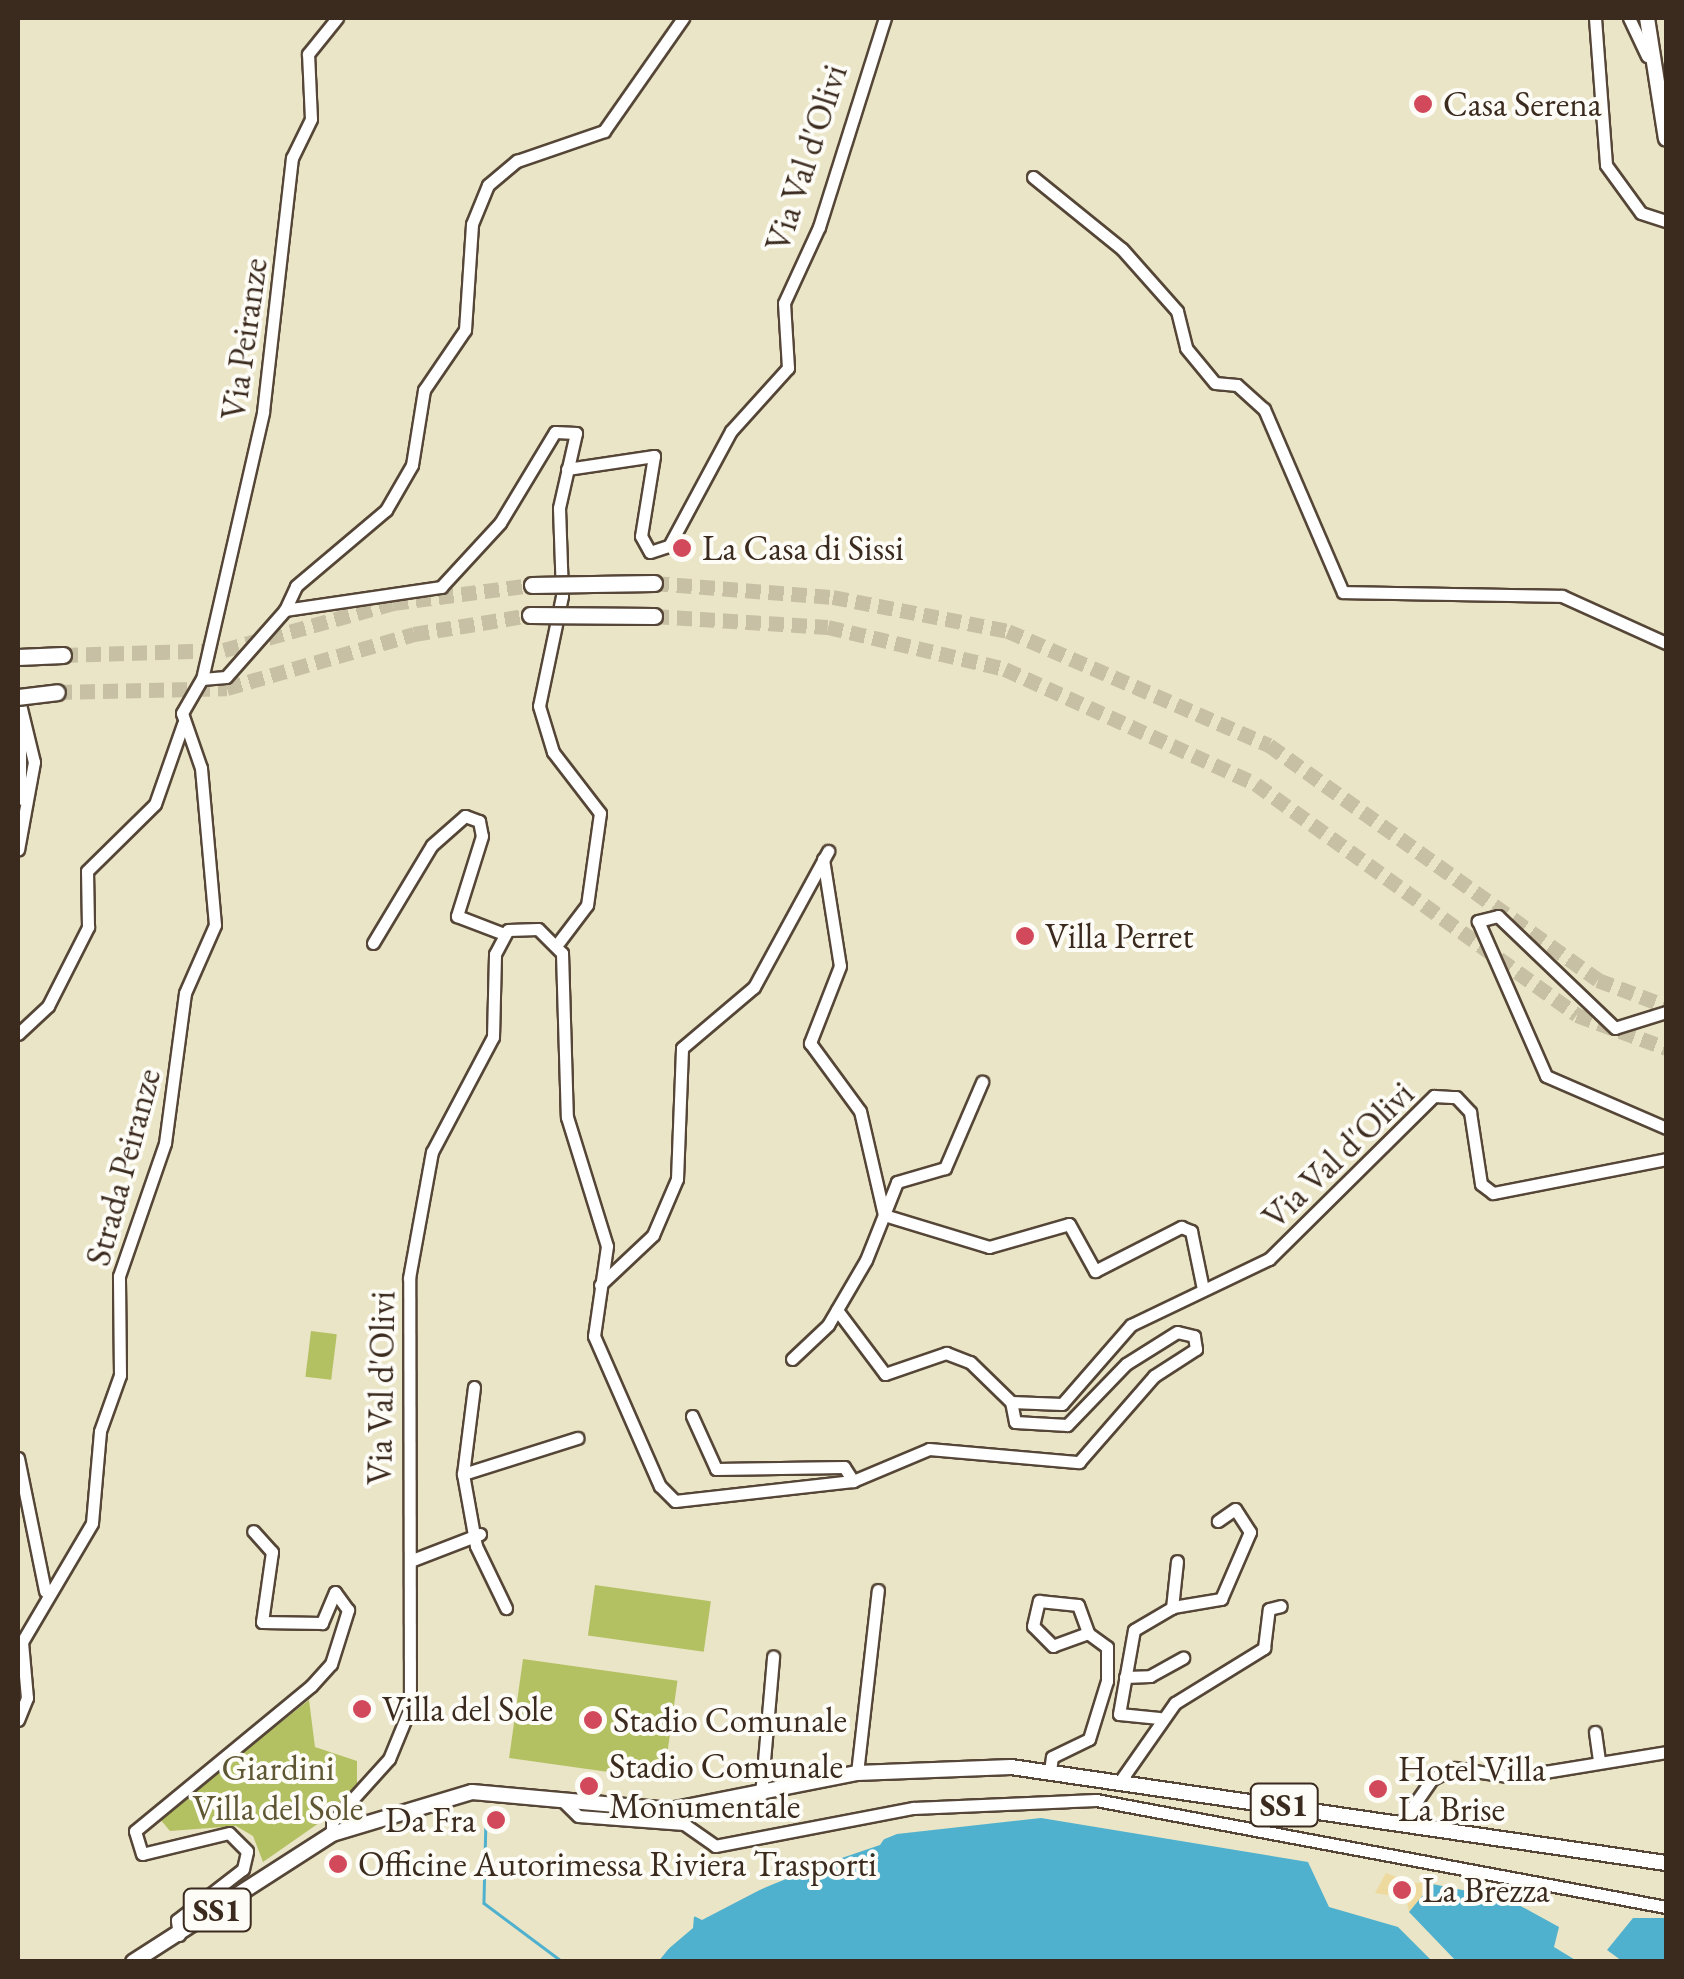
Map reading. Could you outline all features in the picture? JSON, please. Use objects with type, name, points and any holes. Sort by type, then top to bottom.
[{"type":"highway","points":[[532,585],[654,582]]},
{"type":"highway","points":[[530,615],[654,616]]},
{"type":"highway","points":[[18,654],[63,652]]},
{"type":"highway","points":[[18,695],[58,692]]},
{"type":"highway","points":[[18,731],[18,798]]},
{"type":"main road","points":[[1646,18],[1647,56],[1666,139]]},
{"type":"main road","name":"SS1","points":[[133,1962],[332,1834],[455,1794],[670,1810],[856,1773],[1050,1770],[1666,1863]]},
{"type":"street","name":"Via Peiranze","points":[[202,679],[261,424],[292,158],[311,119],[308,54],[337,18]]},
{"type":"street","points":[[18,1034],[48,1006],[88,927],[87,871],[155,804],[202,679],[226,677],[285,610],[296,586],[386,510],[412,465],[424,390],[465,330],[472,224],[488,185],[517,161],[604,131],[683,18]]},
{"type":"street","name":"Via Val d'Olivi","points":[[567,469],[654,456],[641,536],[650,552],[668,546],[743,414],[788,368],[784,303],[819,227],[885,18]]},
{"type":"street","points":[[1595,18],[1606,165],[1641,213],[1666,221]]},
{"type":"street","points":[[1629,18],[1647,56]]},
{"type":"street","points":[[1033,177],[1122,249],[1177,310],[1186,348],[1215,383],[1237,386],[1264,409],[1324,561],[1355,597],[1562,596],[1666,643]]},
{"type":"street","points":[[285,610],[441,587],[484,544],[536,455],[566,426],[576,433],[557,530],[562,596],[539,706],[553,752],[600,813],[587,904],[559,942],[568,1118],[606,1238],[594,1336],[670,1498],[853,1480],[929,1449],[1079,1462],[1139,1390],[1197,1342],[1185,1330],[1148,1349],[1067,1425],[1016,1422],[1011,1402],[970,1362],[946,1353],[885,1374],[837,1310]]},
{"type":"street","points":[[18,695],[34,762],[18,850]]},
{"type":"street","name":"Strada Peiranze","points":[[18,1720],[28,1698],[22,1642],[45,1591],[92,1523],[100,1431],[120,1376],[119,1276],[165,1142],[185,993],[215,925],[200,828],[202,768],[184,724]]},
{"type":"street","points":[[373,943],[432,845],[465,816],[479,821],[482,836],[457,916],[504,934],[530,927],[559,942]]},
{"type":"street","points":[[600,1285],[652,1235],[677,1179],[682,1048],[754,987],[825,855],[840,966],[810,1042],[860,1111],[884,1215]]},
{"type":"street","points":[[1666,1012],[1616,1028],[1498,916],[1478,922],[1546,1076],[1666,1128]]},
{"type":"street","name":"Via Val d'Olivi","points":[[332,1834],[332,1822],[370,1788],[406,1720],[409,1278],[432,1152],[493,1037],[504,934]]},
{"type":"street","points":[[792,1360],[837,1310],[896,1182],[945,1168],[982,1082]]},
{"type":"street","name":"Via Val d'Olivi","points":[[1011,1402],[1062,1404],[1116,1336],[1280,1252],[1434,1096],[1456,1097],[1470,1112],[1481,1184],[1493,1192],[1666,1160]]},
{"type":"street","points":[[884,1215],[989,1247],[1068,1224],[1095,1271],[1182,1228],[1190,1231],[1203,1289]]},
{"type":"street","points":[[474,1387],[463,1474],[480,1534],[476,1546],[506,1608]]},
{"type":"street","points":[[692,1416],[716,1468],[844,1467],[853,1480]]},
{"type":"street","points":[[463,1474],[577,1438]]},
{"type":"street","points":[[18,1458],[45,1591]]},
{"type":"street","points":[[1159,1718],[1118,1714],[1134,1630],[1172,1608],[1220,1600],[1250,1532],[1236,1509],[1218,1520]]},
{"type":"street","points":[[180,1935],[177,1920],[244,1870],[247,1851],[229,1833],[142,1854],[135,1831],[310,1686],[331,1664],[348,1610],[335,1592],[322,1623],[262,1622],[272,1552],[253,1531]]},
{"type":"street","points":[[410,1561],[480,1534]]},
{"type":"street","points":[[1172,1608],[1177,1561]]},
{"type":"street","points":[[856,1773],[878,1590]]},
{"type":"street","points":[[1050,1770],[1052,1757],[1089,1739],[1108,1681],[1107,1647],[1088,1633],[1078,1605],[1039,1601],[1033,1626],[1053,1646],[1088,1633]]},
{"type":"street","points":[[1121,1780],[1159,1718],[1248,1664],[1264,1648],[1269,1609],[1280,1606]]},
{"type":"street","points":[[761,1794],[774,1657]]},
{"type":"street","points":[[1126,1677],[1150,1676],[1183,1658]]},
{"type":"street","points":[[1595,1732],[1600,1760]]},
{"type":"street","points":[[1402,1822],[1423,1792],[1454,1768],[1514,1777],[1666,1752]]},
{"type":"street","points":[[565,1803],[578,1816],[684,1824],[715,1846],[913,1808],[1096,1800],[1666,1908]]},
{"type":"green space","points":[[311,1331],[337,1334],[331,1380],[305,1377]]},
{"type":"green space","name":"Stadio Comunale","points":[[595,1585],[711,1601],[704,1652],[588,1636]]},
{"type":"green space","name":"Stadio Comunale","points":[[523,1659],[677,1681],[664,1780],[509,1758]]},
{"type":"green space","name":"Giardini Villa del Sole","points":[[309,1700],[315,1747],[357,1761],[357,1788],[342,1807],[263,1862],[253,1836],[236,1826],[170,1831],[159,1818]]},
{"type":"sand","name":"La Brezza","points":[[1386,1873],[1412,1883],[1429,1883],[1450,1887],[1432,1884],[1409,1912],[1406,1898],[1375,1893]]},
{"type":"water","points":[[1041,1818],[1308,1862],[1329,1907],[1398,1927],[1432,1961],[658,1962],[695,1916],[897,1834]]},
{"type":"water","points":[[1432,1884],[1508,1899],[1559,1927],[1554,1947],[1577,1961],[1456,1961],[1409,1912]]},
{"type":"water","points":[[1633,1918],[1666,1918],[1666,1961],[1622,1961],[1607,1950]]},
{"type":"pier","points":[[888,1833],[880,1845],[783,1878],[702,1920],[694,1916],[693,1928],[653,1962],[692,1912]]},
{"type":"waterway","points":[[486,1819],[484,1903],[563,1962]]},
{"type":"tunnel","points":[[654,583],[833,597],[1008,631],[1269,745],[1598,980],[1666,1006]]},
{"type":"tunnel","points":[[63,655],[224,650],[393,603],[532,585]]},
{"type":"tunnel","points":[[57,692],[227,688],[414,634],[530,615]]},
{"type":"tunnel","points":[[654,616],[828,627],[1005,669],[1256,784],[1577,1015],[1666,1048]]},
{"type":"place","name":"Casa Serena","points":[[1423,104]]},
{"type":"place","name":"La Casa di Sissi","points":[[682,548]]},
{"type":"place","name":"Villa Perret","points":[[1025,936]]},
{"type":"place","name":"Villa del Sole","points":[[362,1709]]},
{"type":"place","name":"Stadio Comunale","points":[[593,1720]]},
{"type":"place","name":"Stadio Comunale Monumentale","points":[[589,1786]]},
{"type":"place","name":"Hotel Villa La Brise","points":[[1378,1789]]},
{"type":"place","name":"Da Fra","points":[[496,1820]]},
{"type":"place","name":"Officine Autorimessa Riviera Trasporti","points":[[338,1864]]},
{"type":"place","name":"La Brezza","points":[[1402,1890]]}]
